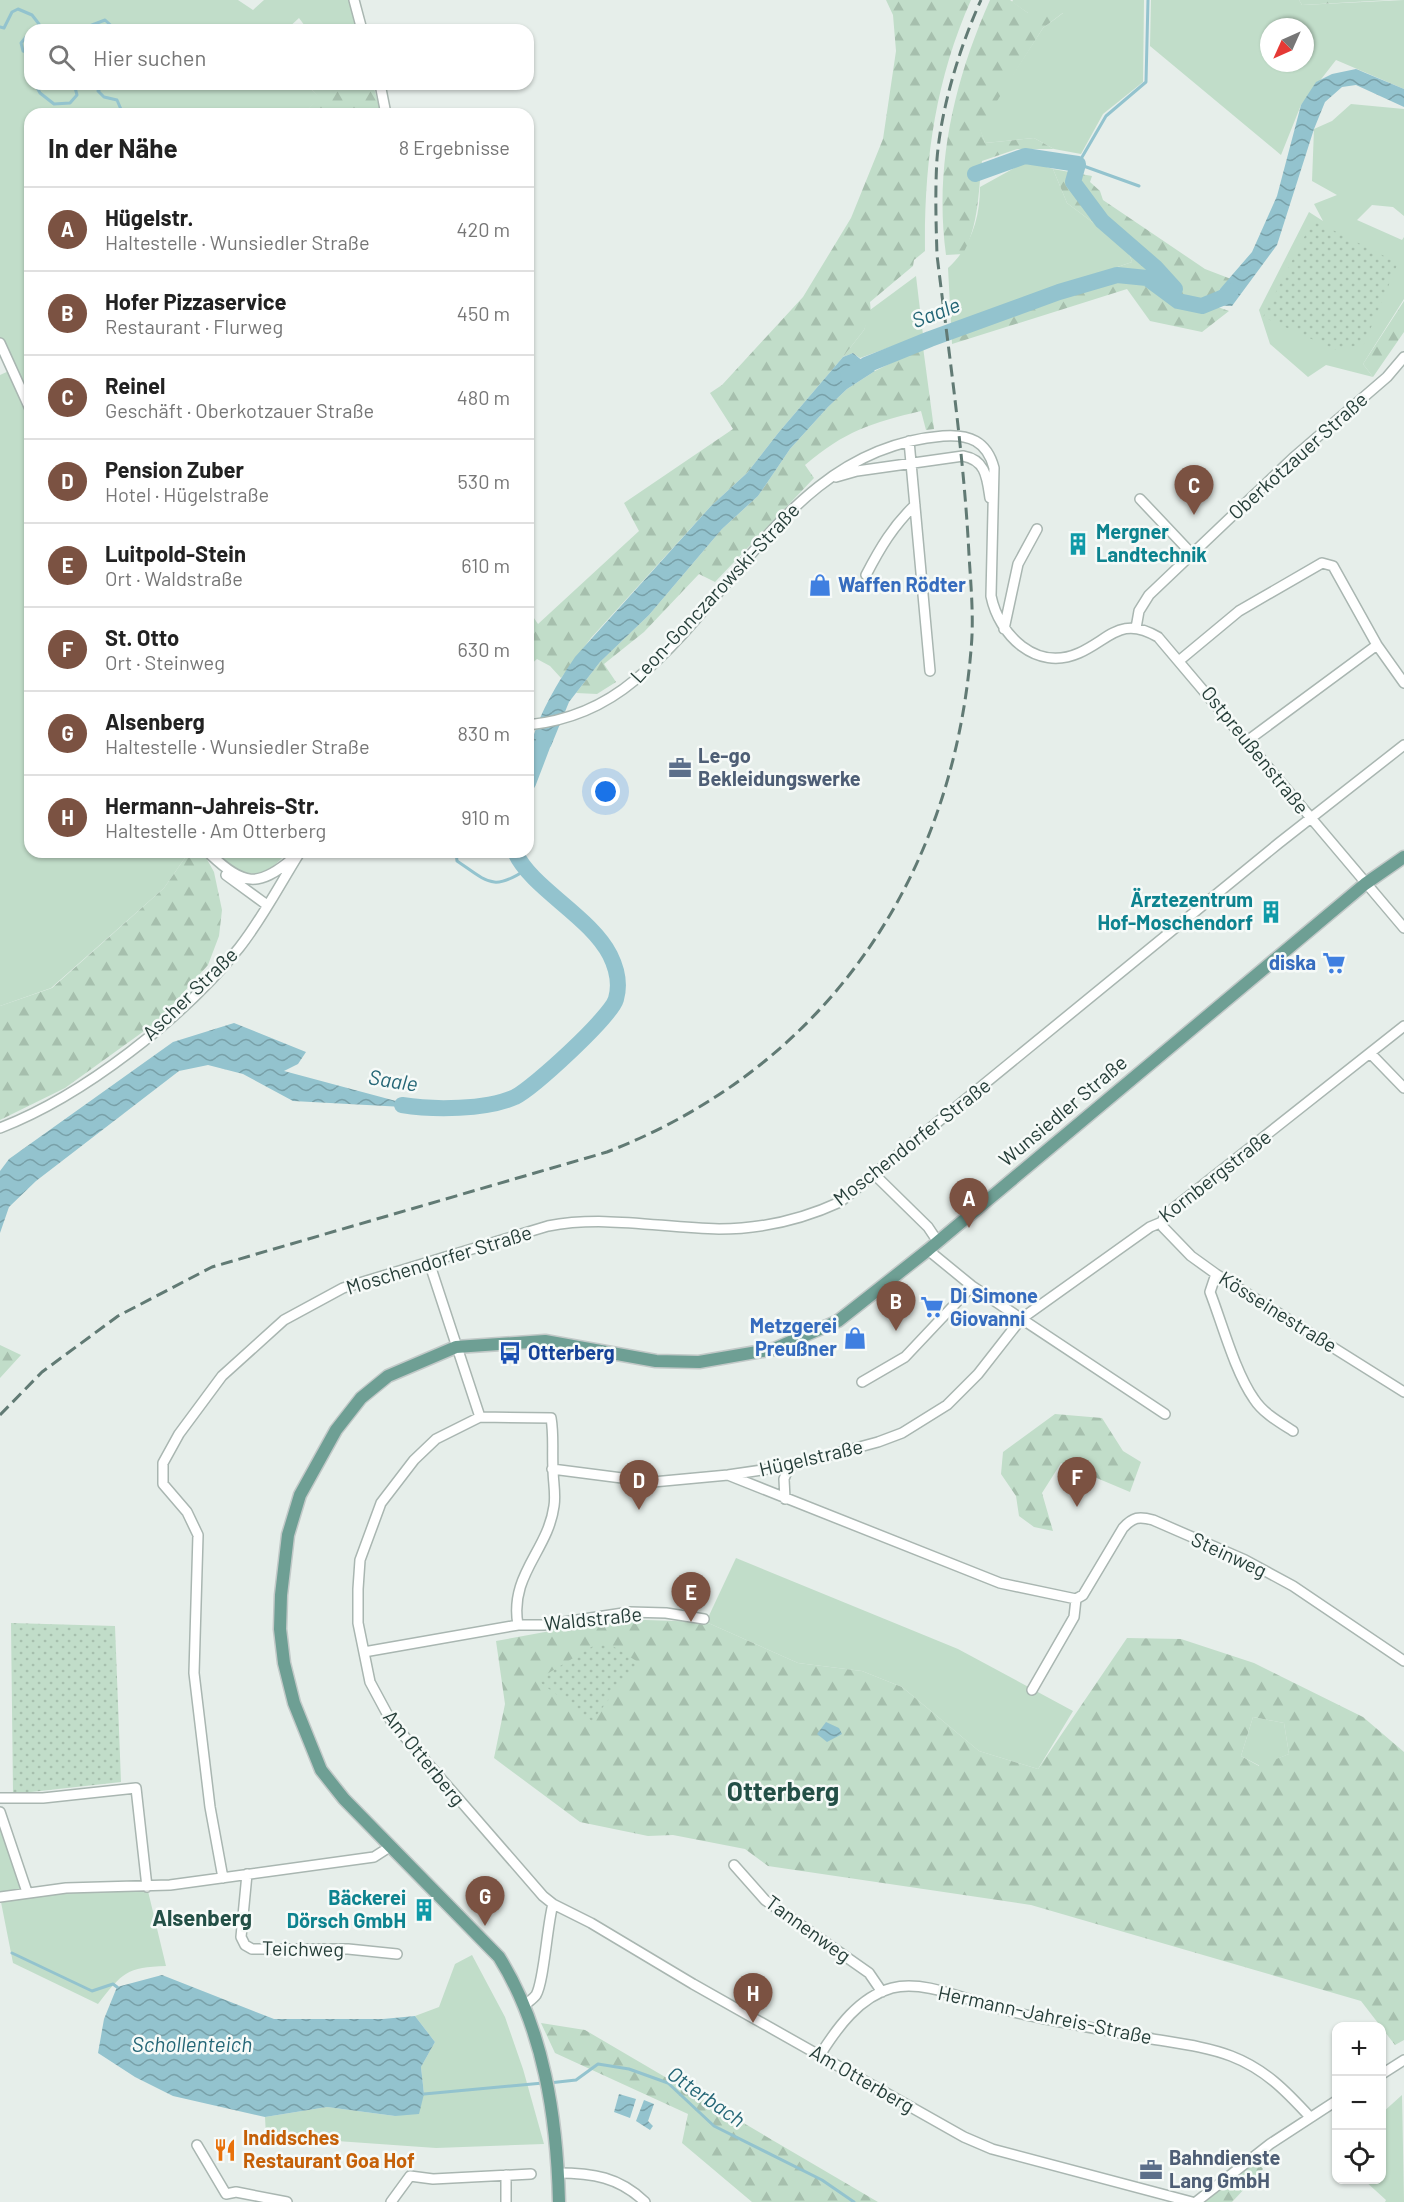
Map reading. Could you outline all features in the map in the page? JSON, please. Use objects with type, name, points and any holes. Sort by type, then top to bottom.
[{"type":"main road","name":"Wunsiedler Straße","points":[[559,2202],[550,2095],[542,2059],[525,2005],[499,1957],[431,1886],[388,1848],[321,1770],[294,1702],[280,1629],[281,1595],[288,1535],[300,1495],[336,1430],[361,1398],[388,1376],[456,1347],[545,1341],[656,1361],[699,1362],[774,1349],[838,1321],[933,1246],[1365,884],[1404,857]]},
{"type":"street","points":[[354,0],[360,24]]},
{"type":"street","points":[[381,90],[385,108]]},
{"type":"street","points":[[0,343],[24,396]]},
{"type":"street","name":"Oberkotzauer Straße","points":[[1136,628],[1142,603],[1293,458],[1387,377],[1404,357]]},
{"type":"street","points":[[930,671],[909,441],[961,434],[978,442],[991,458],[994,468],[992,516],[994,612],[1004,629],[1022,647],[1055,658],[1078,653],[1117,630],[1136,628]]},
{"type":"street","name":"Leon-Gonczarowski-Straße","points":[[534,724],[588,710],[621,691],[649,668],[792,511],[831,478],[868,453],[909,441]]},
{"type":"street","points":[[911,463],[963,456],[973,458],[987,476],[992,516]]},
{"type":"street","name":"Leon-Gonczarowski-Straße","points":[[831,478],[857,471],[911,463]]},
{"type":"street","points":[[1140,499],[1192,554]]},
{"type":"street","points":[[866,575],[882,543],[915,505]]},
{"type":"street","points":[[1004,629],[1018,564],[1037,529]]},
{"type":"street","points":[[1180,660],[1239,611],[1322,563],[1333,566],[1377,645],[1404,683]]},
{"type":"street","name":"Ostpreußenstraße","points":[[1136,628],[1158,637],[1180,660],[1365,884]]},
{"type":"street","points":[[1247,741],[1377,645]]},
{"type":"street","name":"Moschendorfer Straße","points":[[223,1878],[210,1806],[194,1673],[198,1535],[188,1512],[168,1491],[161,1477],[163,1463],[179,1434],[222,1376],[284,1320],[344,1288],[548,1226],[578,1221],[720,1229],[785,1223],[840,1203],[1404,745]]},
{"type":"street","points":[[213,858],[227,876],[267,906]]},
{"type":"street","points":[[215,858],[234,875],[247,880],[271,876],[293,858]]},
{"type":"street","name":"Ascher Straße","points":[[0,1128],[20,1120],[68,1093],[173,1017],[239,948],[296,858]]},
{"type":"street","points":[[1365,884],[1404,928]]},
{"type":"street","name":"Kornbergstraße","points":[[1021,1319],[1150,1227],[1162,1222],[1165,1215],[1404,1026]]},
{"type":"street","points":[[1371,1053],[1404,1088]]},
{"type":"street","points":[[876,1176],[928,1227],[933,1246],[972,1286],[1165,1414]]},
{"type":"street","name":"Kösseinestraße","points":[[1162,1222],[1163,1227],[1191,1256],[1216,1274],[1404,1392]]},
{"type":"street","points":[[429,1262],[480,1417]]},
{"type":"street","points":[[1216,1274],[1210,1292],[1246,1384],[1254,1399],[1266,1413],[1293,1431]]},
{"type":"street","points":[[862,1382],[905,1357],[972,1286]]},
{"type":"street","name":"Hügelstraße","points":[[552,1469],[653,1482],[728,1475],[789,1466],[878,1442],[902,1433],[947,1405],[978,1374],[1021,1319]]},
{"type":"street","name":"Am Otterberg","points":[[551,1418],[480,1417],[436,1439],[414,1460],[381,1503],[360,1560],[358,1623],[370,1682],[391,1721],[485,1832],[553,1904],[591,1923],[938,2124],[992,2149],[1194,2202]]},
{"type":"street","name":"Waldstraße","points":[[518,1625],[515,1609],[517,1593],[546,1532],[554,1507],[552,1469],[554,1437],[551,1418]]},
{"type":"street","points":[[785,1499],[784,1479],[789,1466]]},
{"type":"street","points":[[728,1475],[1000,1583],[1076,1599]]},
{"type":"street","name":"Steinweg","points":[[1032,1690],[1074,1617],[1076,1599],[1083,1594],[1123,1528],[1131,1519],[1140,1517],[1153,1520],[1245,1560],[1293,1586],[1404,1661]]},
{"type":"street","name":"Waldstraße","points":[[364,1652],[518,1625],[544,1625],[630,1612],[704,1619]]},
{"type":"street","points":[[0,1798],[43,1798],[136,1788],[147,1887]]},
{"type":"street","points":[[0,1812],[27,1892]]},
{"type":"street","points":[[0,1897],[66,1888],[147,1887],[223,1878],[374,1857],[388,1848]]},
{"type":"street","name":"Tannenweg","points":[[734,1865],[765,1900],[869,1973],[882,1992]]},
{"type":"street","name":"Teichweg","points":[[247,1874],[241,1937],[245,1945],[252,1949],[348,1949],[397,1954]]},
{"type":"street","points":[[525,2005],[536,1995],[540,1982],[548,1921],[553,1904]]},
{"type":"street","name":"Hermann-Jahreis-Straße","points":[[882,1992],[894,1988],[947,1992],[1046,2019],[1200,2048],[1230,2056],[1257,2068],[1282,2086],[1310,2117]]},
{"type":"street","points":[[820,2055],[847,2017],[882,1992]]},
{"type":"street","points":[[1386,2071],[1404,2060]]},
{"type":"street","points":[[1194,2202],[1249,2159],[1332,2103]]},
{"type":"street","points":[[197,2145],[227,2198],[246,2193],[287,2202]]},
{"type":"street","points":[[558,2174],[582,2173],[606,2177],[630,2188],[645,2202]]},
{"type":"street","points":[[391,2202],[410,2176],[433,2179],[531,2174]]},
{"type":"street","points":[[506,2175],[506,2202]]},
{"type":"green space","points":[[0,0],[238,0],[253,10],[264,0],[354,0],[357,24],[304,24],[299,18],[292,24],[24,24],[24,90],[312,90],[320,98],[309,108],[24,108],[24,858],[185,858],[164,888],[51,988],[0,1006],[0,375],[11,370],[0,345]]},
{"type":"green space","points":[[886,0],[971,0],[948,61],[934,123],[927,186],[925,251],[914,260],[913,266],[870,302],[871,313],[864,330],[843,357],[747,473],[711,506],[591,638],[561,678],[550,666],[537,659],[534,662],[534,618],[538,624],[639,531],[624,503],[733,429],[710,393],[722,385],[803,297],[851,218],[883,139],[896,51],[893,15]]},
{"type":"green space","points":[[990,0],[1010,0],[1028,13],[1064,12],[1043,28],[980,128],[985,143],[1034,138],[1054,149],[1017,149],[982,161],[977,209],[968,243],[963,254],[946,255],[943,189],[950,125],[966,62]]},
{"type":"green space","points":[[1013,0],[1144,0],[1143,82],[1103,114],[1081,154],[1054,149],[1034,138],[985,143],[979,127],[1043,28],[1063,13],[1028,13],[1012,2]]},
{"type":"green space","points":[[1151,0],[1299,0],[1302,5],[1404,0],[1404,89],[1336,60],[1301,105],[1281,155],[1150,46]]},
{"type":"green space","points":[[1299,0],[1390,0],[1302,5]]},
{"type":"green space","points":[[312,90],[375,90],[379,108],[309,108],[319,98]]},
{"type":"green space","points":[[1351,104],[1404,109],[1404,216],[1393,207],[1372,205],[1357,220],[1402,240],[1404,237],[1404,299],[1363,364],[1373,377],[1326,365],[1308,377],[1270,344],[1259,310],[1309,212],[1323,221],[1314,204],[1337,195],[1312,181],[1314,129],[1332,121]]},
{"type":"green space","points":[[1027,161],[1053,169],[1067,203],[1127,248],[1132,262],[951,324],[948,268],[963,251],[973,231],[980,199],[980,187]]},
{"type":"green space","points":[[1053,169],[1092,176],[1090,182],[1100,191],[1103,200],[1205,269],[1231,279],[1220,289],[1212,305],[1229,311],[1202,332],[1150,321],[1127,289],[952,344],[951,324],[1132,262],[1127,248],[1067,203]]},
{"type":"green space","points":[[1313,220],[1398,263],[1364,344],[1336,350],[1263,317]]},
{"type":"green space","points":[[916,276],[923,335],[860,358],[853,353],[843,357],[864,330],[870,310]]},
{"type":"green space","points":[[1404,301],[1404,332],[1373,377],[1363,364]]},
{"type":"green space","points":[[923,347],[934,429],[926,430],[921,411],[873,424],[846,436],[819,453],[805,465],[814,478],[715,582],[699,574],[644,632],[604,664],[616,682],[597,694],[576,693],[600,662],[649,615],[722,529],[758,496],[790,449],[828,407],[847,389],[875,371]]},
{"type":"green space","points":[[185,858],[206,858],[214,872],[222,910],[219,936],[208,965],[158,1021],[65,1088],[0,1120],[0,1006],[52,988],[164,888]]},
{"type":"green space","points":[[219,858],[282,858],[265,875],[238,872]]},
{"type":"green space","points":[[0,1345],[21,1355],[0,1378]]},
{"type":"green space","points":[[1055,1414],[1102,1418],[1123,1451],[1141,1462],[1130,1492],[1061,1463],[1042,1493],[1053,1531],[1034,1527],[1019,1516],[1016,1496],[1001,1474],[1003,1452]]},
{"type":"green space","points":[[736,1558],[958,1649],[1073,1711],[1038,1769],[979,1751],[902,1687],[862,1671],[798,1663],[706,1622]]},
{"type":"green space","points":[[616,1619],[706,1622],[798,1663],[862,1671],[902,1687],[979,1751],[1038,1769],[1127,1638],[1181,1639],[1254,1663],[1363,1717],[1404,1752],[1404,2040],[1395,2045],[1386,2033],[1386,2022],[1377,2022],[1361,2001],[1031,1905],[768,1866],[745,1849],[673,1835],[648,1836],[580,1822],[494,1758],[505,1704],[496,1641]],"holes":[[[1253,1717],[1284,1723],[1289,1754],[1276,1759],[1261,1751],[1259,1766],[1241,1756]]]},
{"type":"green space","points":[[11,1623],[115,1626],[121,1782],[13,1794]]},
{"type":"green space","points":[[603,1640],[638,1662],[592,1721],[537,1680]]},
{"type":"green space","points":[[1253,1717],[1284,1723],[1289,1754],[1260,1766],[1241,1756]]},
{"type":"green space","points":[[0,1812],[27,1892],[147,1887],[166,1966],[142,1968],[126,1974],[113,1985],[98,2004],[13,1963],[0,1897]]},
{"type":"green space","points":[[472,1955],[505,2017],[523,2069],[544,2144],[436,2148],[266,2136],[265,2117],[327,2107],[395,2116],[424,2094],[421,2067],[435,2042],[415,2016],[439,2007],[455,1964]]},
{"type":"green space","points":[[541,2023],[585,2030],[878,2202],[752,2202],[682,2143],[688,2114],[555,2053]]},
{"type":"green space","points":[[1402,2095],[1404,2202],[1385,2202],[1386,2200],[1368,2184],[1386,2184],[1386,2109]]},
{"type":"green space","points":[[1256,2161],[1263,2169],[1232,2202],[1205,2202]]},
{"type":"water","points":[[1356,69],[1404,89],[1404,107],[1356,85],[1342,87],[1325,102],[1314,129],[1277,245],[1232,306],[1212,305],[1220,289],[1252,252],[1277,196],[1301,105],[1316,82],[1332,74]]},
{"type":"water","points":[[853,353],[875,371],[847,389],[828,407],[790,449],[758,496],[722,529],[649,615],[600,662],[569,702],[551,746],[534,763],[534,734],[537,725],[551,696],[575,657],[711,506],[747,473],[843,357]]},
{"type":"water","points":[[234,1023],[306,1052],[298,1064],[284,1071],[422,1108],[293,1101],[243,1074],[208,1065],[179,1071],[36,1181],[9,1207],[0,1233],[0,1171],[9,1159],[173,1042]]},
{"type":"water","points":[[826,1722],[839,1728],[842,1734],[827,1742],[817,1734]]},
{"type":"water","name":"Schollenteich","points":[[162,1975],[274,2019],[383,2019],[415,2016],[435,2042],[421,2067],[424,2094],[419,2114],[395,2116],[327,2107],[265,2117],[173,2096],[135,2077],[98,2053],[104,2019],[117,1987]]},
{"type":"water","points":[[619,2094],[636,2099],[630,2118],[614,2112]]},
{"type":"water","points":[[644,2100],[654,2104],[648,2121],[653,2126],[650,2130],[636,2121]]},
{"type":"waterway","points":[[1139,186],[1078,164],[1106,116],[1146,82],[1148,0]]},
{"type":"waterway","points":[[0,27],[4,28],[12,12],[18,9],[32,15],[39,24]]},
{"type":"waterway","points":[[95,24],[105,20],[109,24]]},
{"type":"waterway","points":[[24,39],[21,43],[24,51]]},
{"type":"waterway","points":[[38,90],[54,104],[70,103],[77,95],[76,90]]},
{"type":"waterway","points":[[99,90],[104,97],[117,100],[120,108]]},
{"type":"waterway","points":[[975,174],[1025,156],[1078,164],[1073,182],[1102,221],[1155,267],[1175,289]]},
{"type":"waterway","name":"Saale","points":[[848,376],[866,365],[930,339],[1059,292],[1117,275],[1147,278],[1178,301],[1202,306],[1229,295],[1231,291]]},
{"type":"waterway","name":"Saale","points":[[534,767],[544,741]]},
{"type":"waterway","points":[[457,858],[457,861],[491,882],[506,880],[527,869]]},
{"type":"waterway","name":"Saale","points":[[402,1105],[429,1108],[475,1107],[515,1097],[538,1080],[601,1021],[616,999],[618,988],[616,971],[601,941],[534,878],[519,858]]},
{"type":"waterway","name":"Otterbach","points":[[12,1953],[92,1991],[113,1984],[117,1987]]},
{"type":"waterway","name":"Otterbach","points":[[549,2083],[576,2080],[598,2064],[629,2069],[668,2083],[714,2126],[822,2180],[854,2202]]},
{"type":"waterway","name":"Otterbach","points":[[424,2094],[543,2083]]},
{"type":"railway","points":[[0,1415],[42,1372],[118,1316],[212,1267],[607,1152],[684,1116],[753,1071],[813,1017],[863,956],[905,888],[937,814],[959,734],[971,650],[972,603],[967,518],[956,405],[937,255],[936,183],[939,139],[947,98],[959,57],[981,0]]},
{"type":"place","name":"Reinel","points":[[1194,515]]},
{"type":"place","name":"Mergner Landtechnik","points":[[1078,544]]},
{"type":"place","name":"Waffen Rödter","points":[[820,585]]},
{"type":"place","name":"Le-go Bekleidungswerke","points":[[680,768]]},
{"type":"place","name":"Ärztezentrum Hof-Moschendorf","points":[[1271,912]]},
{"type":"place","name":"diska","points":[[1334,963]]},
{"type":"place","name":"Hügelstr.","points":[[969,1228]]},
{"type":"place","name":"Di Simone Giovanni","points":[[932,1307]]},
{"type":"place","name":"Hofer Pizzaservice","points":[[896,1331]]},
{"type":"place","name":"Metzgerei Preußner","points":[[855,1338]]},
{"type":"place","name":"Otterberg","points":[[510,1353]]},
{"type":"place","name":"St. Otto","points":[[1077,1507]]},
{"type":"place","name":"Pension Zuber","points":[[639,1510]]},
{"type":"place","name":"Luitpold-Stein","points":[[691,1622]]},
{"type":"place","name":"Bäckerei Dörsch GmbH","points":[[424,1910]]},
{"type":"place","name":"Alsenberg","points":[[485,1926]]},
{"type":"place","name":"Hermann-Jahreis-Str.","points":[[753,2023]]},
{"type":"place","name":"Indidsches Restaurant Goa Hof","points":[[225,2150]]},
{"type":"place","name":"Bahndienste Lang GmbH","points":[[1151,2170]]},
{"type":"district","name":"Otterberg","points":[[783,1792]]},
{"type":"district","name":"Alsenberg","points":[[202,1918]]}]
